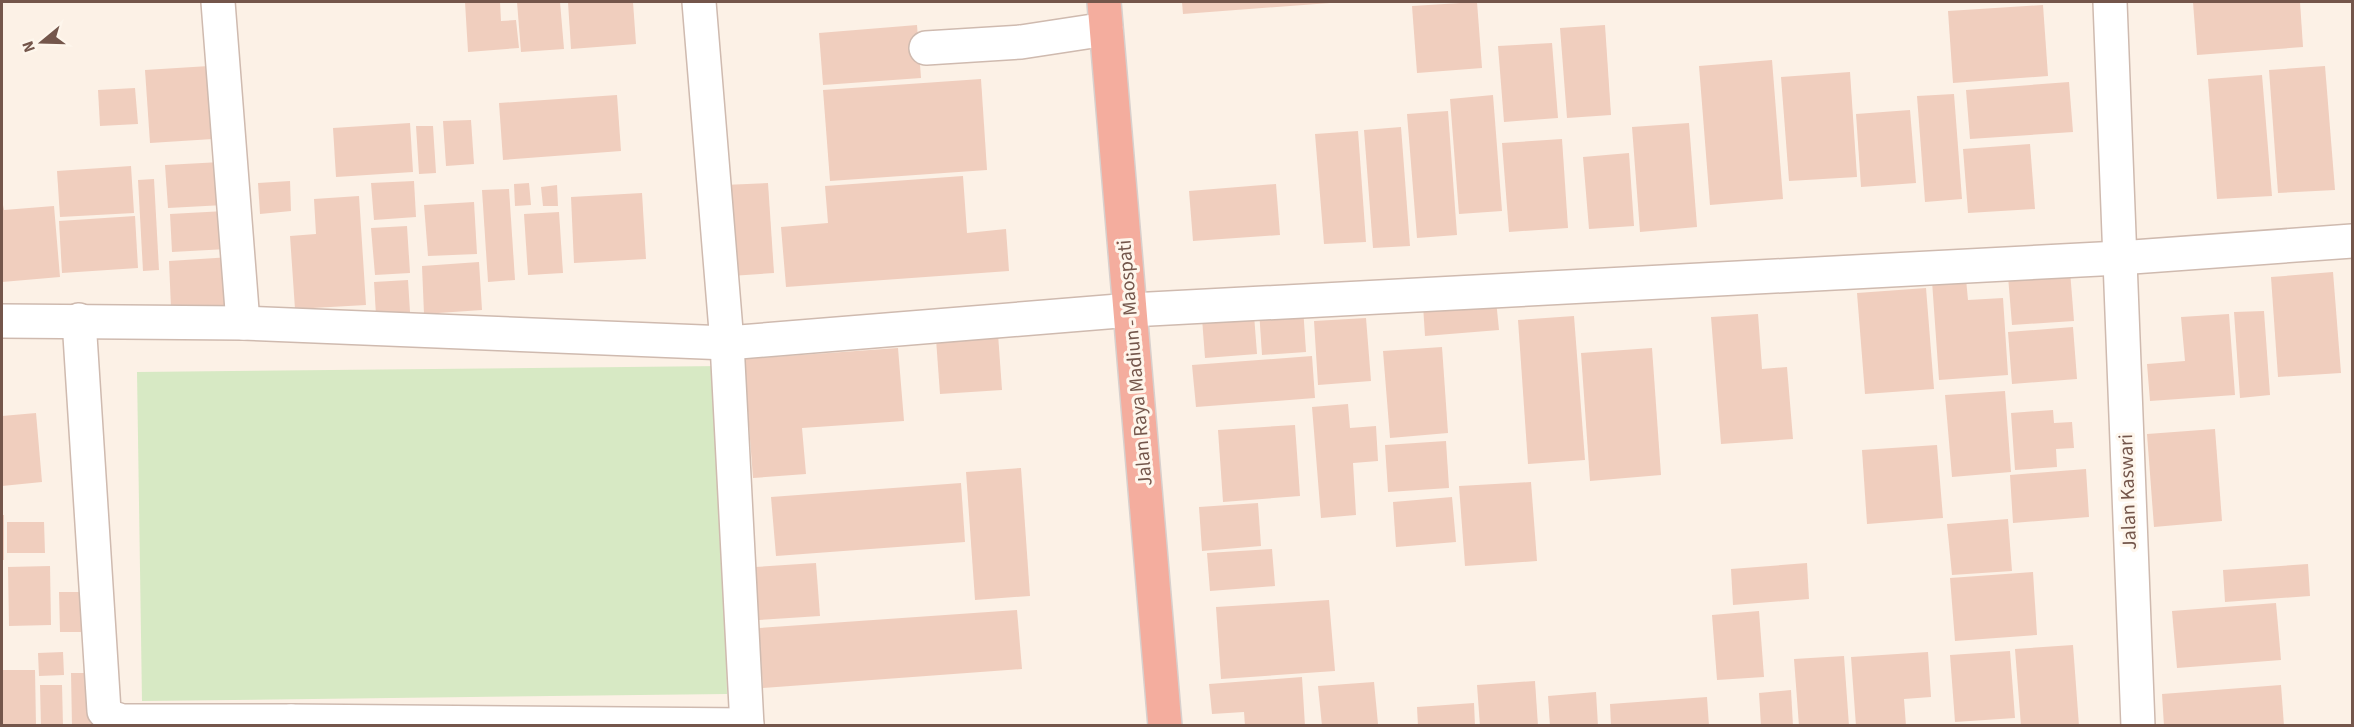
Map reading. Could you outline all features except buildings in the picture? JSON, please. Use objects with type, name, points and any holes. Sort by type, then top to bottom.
[{"type":"highway","name":"Jalan Raya Madiun - Maospati","points":[[1105,15],[1165,726]]},
{"type":"street","points":[[218,2],[243,322]]},
{"type":"street","points":[[79,320],[104,711],[110,717],[122,721],[747,725],[727,343],[699,2]]},
{"type":"street","name":"Jalan Kaswari","points":[[2110,2],[2138,726]]},
{"type":"street","points":[[926,48],[1021,42],[1105,15]]},
{"type":"street","points":[[2,321],[243,322],[727,343],[1131,310],[2119,258],[2352,241]]},
{"type":"green space","points":[[722,366],[727,694],[142,701],[137,372]]}]
